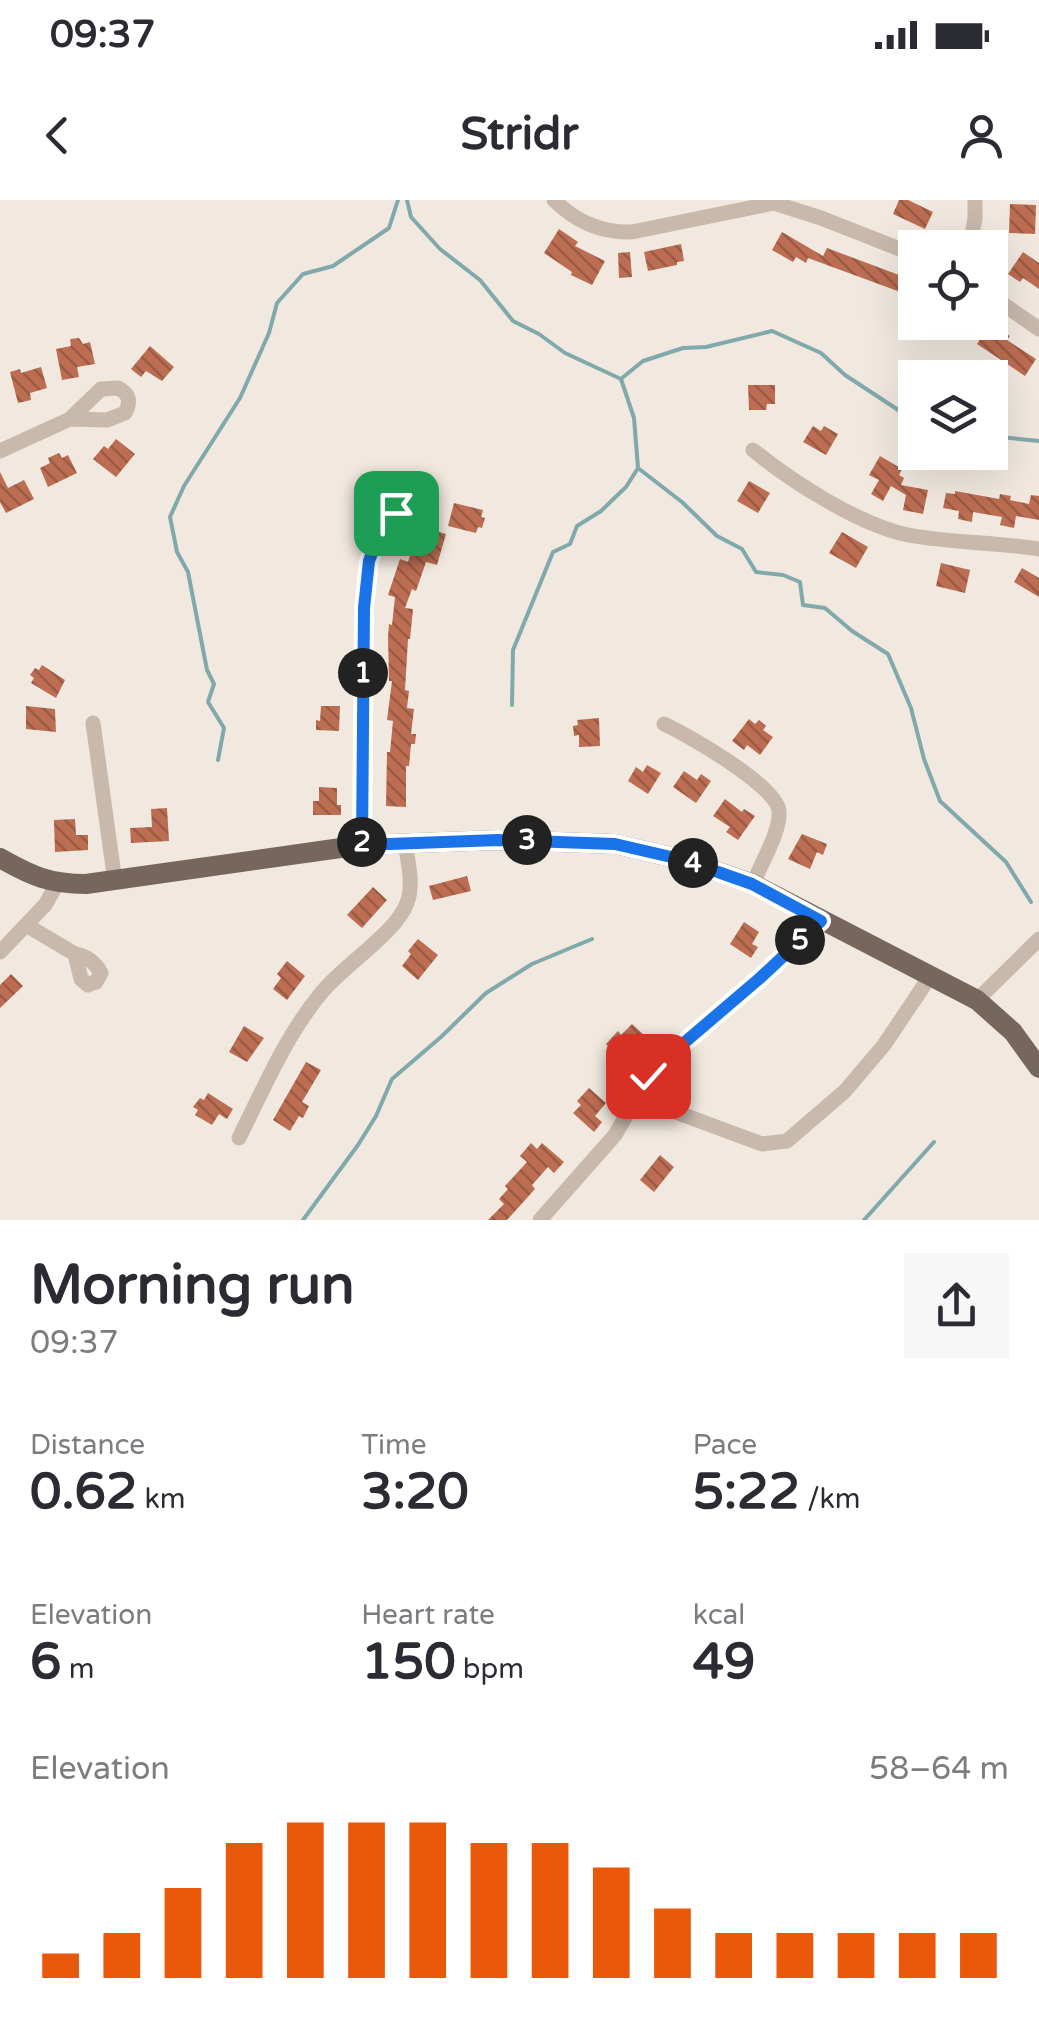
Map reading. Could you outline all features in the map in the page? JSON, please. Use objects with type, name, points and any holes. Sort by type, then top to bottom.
[{"type":"main road","points":[[0,858],[57,884],[114,882],[362,845],[498,840],[615,844],[684,860],[752,884],[978,1000],[1014,1032],[1039,1068]]},
{"type":"street","points":[[554,200],[589,225],[617,232],[773,202],[898,248]]},
{"type":"street","points":[[972,230],[975,200]]},
{"type":"street","points":[[1008,307],[1039,329]]},
{"type":"street","points":[[0,451],[70,419]]},
{"type":"street","points":[[752,450],[806,487],[874,523],[906,534],[1039,549]]},
{"type":"street","points":[[362,845],[364,608],[369,561],[379,535],[396,513]]},
{"type":"street","points":[[93,723],[114,882]]},
{"type":"street","points":[[664,724],[704,744],[768,792],[779,806],[775,831],[752,884]]},
{"type":"street","points":[[238,1138],[304,1014],[406,908],[411,891],[405,842]]},
{"type":"street","points":[[0,952],[45,905],[57,884]]},
{"type":"street","points":[[540,1220],[615,1135],[648,1076],[821,921]]},
{"type":"street","points":[[26,926],[74,954]]},
{"type":"street","points":[[978,1000],[1039,939]]},
{"type":"street","points":[[636,1097],[762,1144],[787,1142],[845,1092],[884,1045],[930,975]]},
{"type":"building","points":[[899,200],[933,212],[925,229],[893,214]]},
{"type":"building","points":[[1010,204],[1036,205],[1035,234],[1009,233]]},
{"type":"building","points":[[559,229],[578,242],[575,246],[605,261],[592,285],[571,275],[544,253]]},
{"type":"building","points":[[782,232],[823,256],[827,248],[898,275],[898,291],[808,258],[806,263],[796,257],[793,262],[772,250]]},
{"type":"building","points":[[681,244],[684,261],[648,271],[644,252]]},
{"type":"building","points":[[630,252],[632,277],[619,278],[618,253]]},
{"type":"building","points":[[1023,252],[1039,263],[1039,289],[1023,278],[1020,282],[1008,274]]},
{"type":"building","points":[[79,338],[83,344],[90,342],[95,364],[77,367],[79,377],[62,380],[56,349],[71,346],[70,339]]},
{"type":"building","points":[[980,340],[1007,340],[1036,359],[1025,376],[1008,365],[1008,360],[1001,360],[977,344]]},
{"type":"building","points":[[150,346],[174,367],[162,381],[146,371],[141,377],[131,369]]},
{"type":"building","points":[[41,367],[47,388],[30,393],[31,400],[18,403],[10,372]]},
{"type":"building","points":[[748,385],[775,385],[775,404],[767,404],[766,410],[749,410]]},
{"type":"building","points":[[813,426],[821,431],[824,426],[838,434],[826,455],[803,442]]},
{"type":"building","points":[[116,439],[135,454],[116,477],[93,459]]},
{"type":"building","points":[[59,453],[62,458],[68,455],[77,473],[48,487],[40,468]]},
{"type":"building","points":[[880,456],[898,467],[902,470],[899,475],[904,478],[901,485],[928,490],[923,514],[903,510],[906,495],[891,486],[883,501],[871,494],[879,480],[869,475]]},
{"type":"building","points":[[0,472],[8,488],[24,480],[34,499],[6,513],[0,502]]},
{"type":"building","points":[[749,481],[770,493],[758,513],[737,501]]},
{"type":"building","points":[[946,493],[999,499],[1000,494],[1029,504],[1031,495],[1039,496],[1039,520],[1016,516],[1014,528],[1000,525],[1002,517],[973,512],[972,522],[958,519],[959,511],[943,508]]},
{"type":"building","points":[[454,503],[483,510],[482,528],[478,527],[476,533],[448,526]]},
{"type":"building","points":[[429,529],[446,534],[437,565],[426,562],[405,608],[413,609],[405,690],[409,691],[407,708],[414,709],[411,734],[416,734],[406,766],[406,807],[386,806],[387,752],[393,721],[387,720],[392,681],[388,637],[395,597],[388,595],[400,559],[408,562],[414,544],[423,547]]},
{"type":"building","points":[[842,532],[868,547],[856,568],[829,553]]},
{"type":"building","points":[[941,563],[970,570],[965,593],[936,586]]},
{"type":"building","points":[[1022,568],[1039,578],[1039,597],[1014,582]]},
{"type":"building","points":[[42,665],[65,680],[56,698],[31,683],[34,678],[30,675]]},
{"type":"building","points":[[26,706],[55,709],[56,732],[26,729]]},
{"type":"building","points":[[321,706],[340,706],[339,731],[316,730]]},
{"type":"building","points":[[599,718],[600,746],[579,747],[579,735],[574,736],[573,726],[578,725],[577,720]]},
{"type":"building","points":[[749,719],[755,724],[759,720],[766,726],[763,730],[773,737],[760,755],[747,745],[744,750],[732,741]]},
{"type":"building","points":[[647,765],[661,773],[648,794],[628,781],[636,767],[643,772]]},
{"type":"building","points":[[684,771],[697,780],[701,774],[711,781],[696,803],[673,787]]},
{"type":"building","points":[[319,787],[337,788],[341,815],[313,815]]},
{"type":"building","points":[[725,799],[755,816],[738,840],[726,832],[730,827],[713,816]]},
{"type":"building","points":[[167,808],[169,841],[131,843],[130,828],[152,827],[151,809]]},
{"type":"building","points":[[75,819],[76,835],[88,835],[88,850],[55,852],[54,820]]},
{"type":"building","points":[[802,834],[827,844],[823,855],[817,852],[810,869],[788,859]]},
{"type":"building","points":[[467,876],[471,891],[433,900],[429,886]]},
{"type":"building","points":[[373,887],[387,900],[362,928],[347,915]]},
{"type":"building","points":[[744,922],[759,932],[752,944],[758,947],[751,958],[730,944]]},
{"type":"building","points":[[418,939],[438,955],[418,980],[402,966]]},
{"type":"building","points":[[287,961],[305,976],[287,1000],[273,989],[281,978],[277,974]]},
{"type":"building","points":[[11,974],[23,986],[0,1008],[0,985]]},
{"type":"building","points":[[632,1024],[645,1036],[633,1049],[640,1056],[629,1067],[606,1044]]},
{"type":"building","points":[[244,1026],[264,1038],[247,1062],[229,1052]]},
{"type":"building","points":[[306,1062],[321,1070],[302,1102],[309,1106],[303,1118],[299,1116],[290,1131],[273,1120]]},
{"type":"building","points":[[589,1088],[606,1103],[595,1116],[602,1122],[594,1132],[573,1113],[581,1105],[577,1101]]},
{"type":"building","points":[[208,1093],[233,1109],[227,1119],[219,1114],[212,1125],[195,1115],[198,1110],[193,1107]]},
{"type":"building","points":[[531,1143],[537,1149],[542,1143],[564,1162],[554,1173],[548,1167],[532,1185],[535,1189],[507,1220],[488,1220],[504,1204],[499,1199],[508,1189],[505,1186],[527,1162],[520,1156]]},
{"type":"building","points":[[660,1155],[674,1167],[654,1192],[640,1180]]},
{"type":"waterway","points":[[218,760],[224,728],[208,702],[214,684],[207,670],[188,572],[177,552],[170,517],[184,486],[240,398],[269,333],[277,303],[303,274],[333,266],[389,228],[398,200]]},
{"type":"waterway","points":[[407,200],[411,217],[440,249],[480,280],[513,321],[565,353],[621,379],[634,418],[638,468],[717,536],[742,549],[756,572],[783,575],[800,582],[803,605],[825,608],[888,654],[911,708],[940,801],[1006,862],[1031,902]]},
{"type":"waterway","points":[[622,378],[643,361],[683,348],[706,347],[772,331],[821,353],[845,375],[898,410]]},
{"type":"waterway","points":[[1008,438],[1039,441]]},
{"type":"waterway","points":[[512,705],[513,650],[553,552],[570,544],[577,526],[601,511],[626,487],[638,468]]},
{"type":"waterway","points":[[303,1220],[358,1145],[392,1079],[486,993],[532,964],[592,939]]},
{"type":"waterway","points":[[864,1220],[934,1142]]},
{"type":"route","points":[[396,513],[379,535],[369,561],[364,608],[362,845],[498,840],[615,844],[684,860],[752,884],[821,921],[648,1076]]}]
